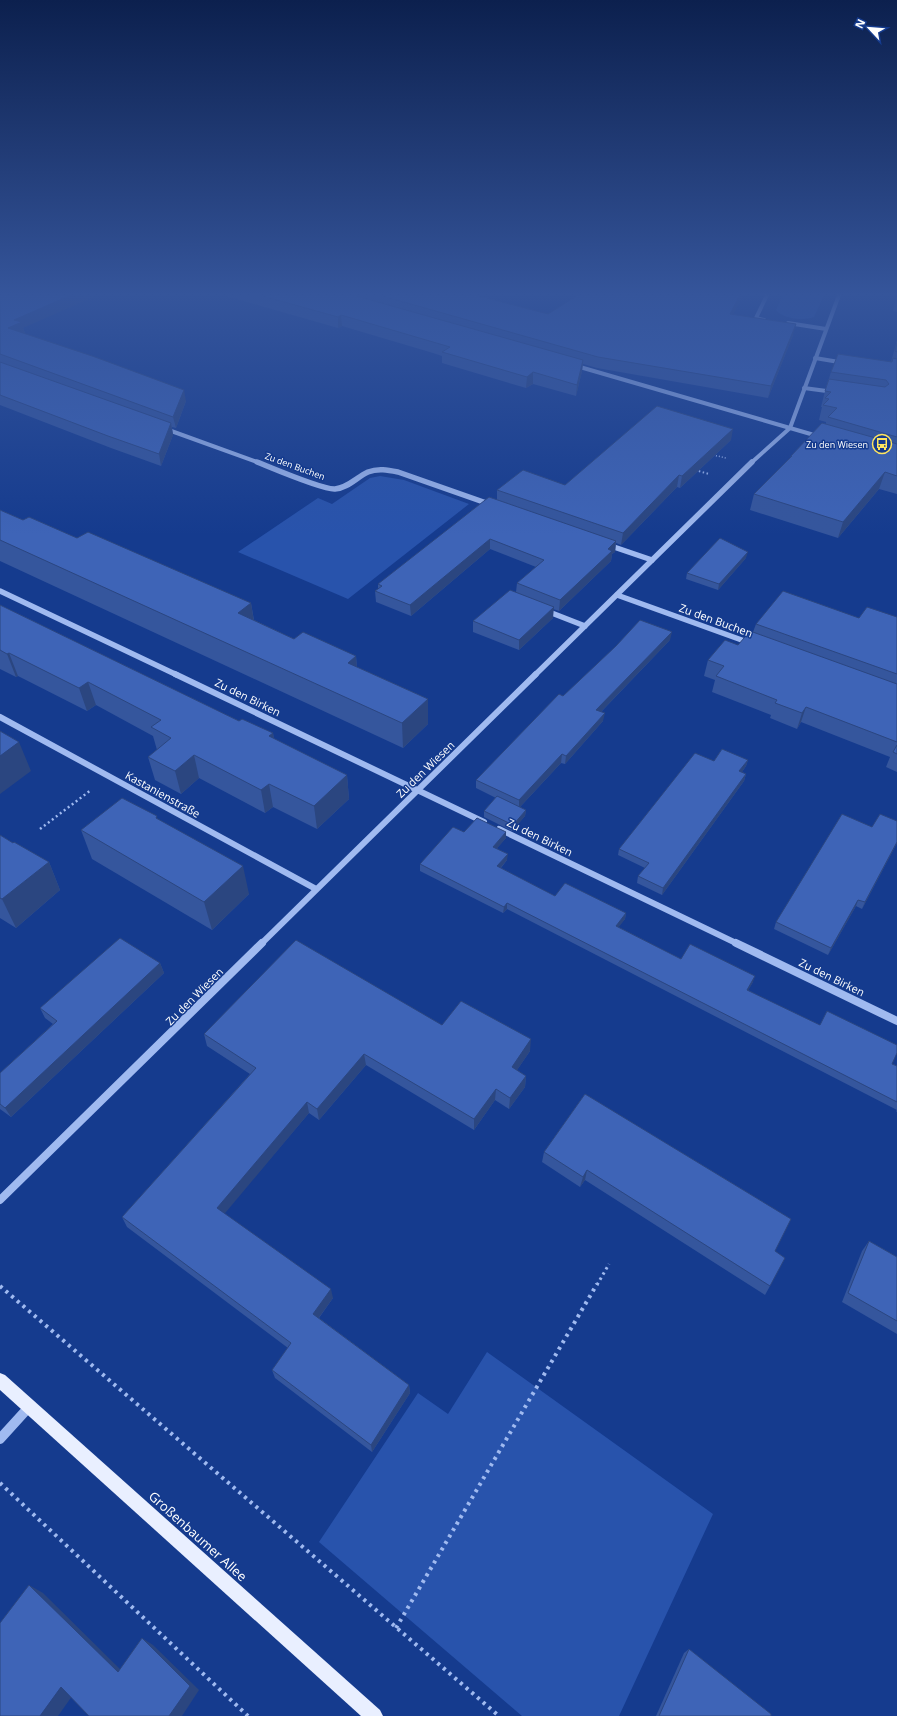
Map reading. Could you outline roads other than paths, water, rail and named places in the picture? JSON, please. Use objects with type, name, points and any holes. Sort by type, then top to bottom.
[{"type":"main road","name":"Großenbaumer Allee","points":[[0,1380],[374,1716]]},
{"type":"street","points":[[606,375],[827,438]]},
{"type":"street","name":"Zu den Wiesen","points":[[0,1200],[617,594],[790,428],[809,375]]},
{"type":"street","points":[[804,388],[843,394]]},
{"type":"street","name":"Zu den Buchen","points":[[157,426],[322,486],[335,489],[347,485],[368,472],[382,469],[398,472],[498,507]]},
{"type":"street","points":[[601,542],[652,560]]},
{"type":"street","name":"Zu den Birken","points":[[0,591],[897,1020]]},
{"type":"street","name":"Zu den Buchen","points":[[617,594],[757,646]]},
{"type":"street","points":[[535,606],[585,626]]},
{"type":"street","name":"Kastanienstraße","points":[[0,716],[316,889]]},
{"type":"street","points":[[0,1438],[29,1407]]},
{"type":"place","name":"Zu den Wiesen","points":[[882,444]]}]
